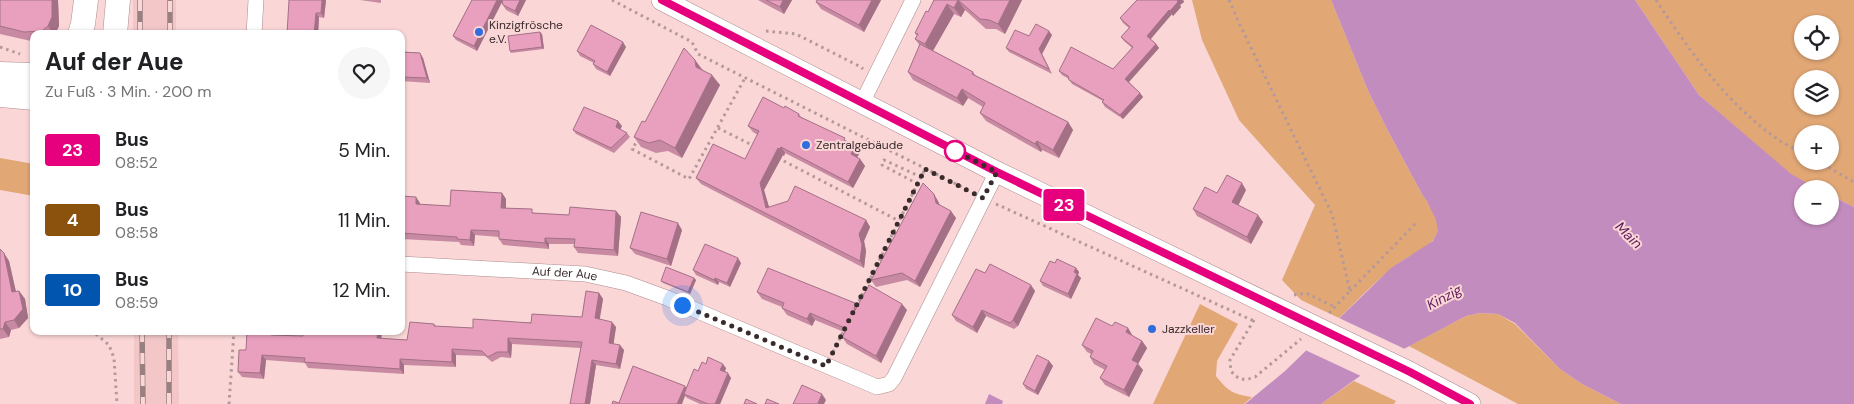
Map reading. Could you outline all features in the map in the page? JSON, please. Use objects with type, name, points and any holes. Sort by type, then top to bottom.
[{"type":"main road","points":[[81,30],[86,0]]},
{"type":"main road","points":[[115,30],[118,0]]},
{"type":"main road","points":[[662,0],[997,172],[1294,318],[1410,372],[1470,404]]},
{"type":"main road","points":[[0,74],[30,75]]},
{"type":"main road","points":[[0,95],[30,98]]},
{"type":"street","points":[[254,30],[256,0]]},
{"type":"street","points":[[862,103],[913,0]]},
{"type":"street","name":"Auf der Aue","points":[[405,264],[585,274],[626,283],[667,298],[877,387],[889,384],[894,378],[997,172]]},
{"type":"path","points":[[612,0],[692,42],[698,54],[925,169],[983,198],[1254,321]]},
{"type":"path","points":[[1229,0],[1332,214],[1350,291]]},
{"type":"path","points":[[1656,0],[1718,86],[1745,113],[1776,138],[1794,148]]},
{"type":"path","points":[[759,27],[767,31],[796,34],[861,67],[872,82]]},
{"type":"path","points":[[641,133],[632,148],[689,178],[745,78]]},
{"type":"path","points":[[718,128],[761,150]]},
{"type":"path","points":[[770,154],[899,221]]},
{"type":"path","points":[[918,184],[882,165],[884,160],[922,177]]},
{"type":"path","points":[[852,314],[925,169]]},
{"type":"path","points":[[1833,170],[1854,182]]},
{"type":"path","points":[[1288,297],[1306,293],[1334,307],[1416,223]]},
{"type":"path","points":[[1265,303],[1230,360],[1231,371],[1235,376],[1246,380],[1255,377],[1294,346]]},
{"type":"path","points":[[826,366],[848,323]]},
{"type":"path","points":[[97,335],[109,345],[114,358],[117,404]]},
{"type":"path","points":[[229,404],[234,335]]},
{"type":"shaded area","points":[[133,0],[176,0],[176,30],[133,30]]},
{"type":"shaded area","points":[[1192,0],[1331,0],[1369,93],[1423,196],[1434,212],[1438,230],[1434,240],[1387,273],[1339,318],[1301,300],[1282,280],[1315,205],[1239,120],[1202,40]]},
{"type":"shaded area","points":[[1635,0],[1854,0],[1854,207],[1839,200],[1839,180],[1801,180],[1791,175],[1699,95]]},
{"type":"shaded area","points":[[0,158],[30,163],[30,195],[0,190]]},
{"type":"shaded area","points":[[1200,304],[1238,324],[1217,361],[1216,376],[1231,391],[1252,397],[1244,404],[1153,404]]},
{"type":"shaded area","points":[[1480,313],[1498,314],[1515,324],[1560,369],[1582,384],[1621,404],[1518,404],[1409,346],[1466,316]]},
{"type":"shaded area","points":[[134,335],[178,335],[179,404],[134,404]]},
{"type":"shaded area","points":[[1354,381],[1396,401],[1394,404],[1321,404]]},
{"type":"water","points":[[1331,0],[1635,0],[1699,95],[1791,174],[1802,180],[1794,180],[1794,225],[1839,225],[1839,200],[1854,207],[1854,404],[1621,404],[1582,384],[1560,369],[1515,323],[1498,314],[1480,313],[1466,316],[1402,350],[1367,371],[1321,404],[1245,404],[1285,371],[1391,268],[1433,241],[1438,231],[1436,220],[1427,201],[1369,93]]},
{"type":"water","points":[[989,394],[1003,401],[1002,404],[985,404]]},
{"type":"pier","points":[[1337,317],[1407,350],[1363,377],[1303,349]]},
{"type":"building","points":[[0,0],[52,0],[52,17],[48,26],[43,30],[24,32],[0,26]]},
{"type":"building","points":[[289,0],[322,0],[321,13],[316,13],[314,30],[287,30]]},
{"type":"building","points":[[472,0],[497,0],[474,46],[453,36]]},
{"type":"building","points":[[502,0],[520,0],[515,11],[503,5]]},
{"type":"building","points":[[766,0],[783,0],[780,7]]},
{"type":"building","points":[[817,0],[872,0],[859,25],[816,2]]},
{"type":"building","points":[[934,0],[958,0],[954,8],[947,4],[925,44],[915,39],[918,34],[915,33]]},
{"type":"building","points":[[958,0],[1010,0],[998,24],[980,19]]},
{"type":"building","points":[[1137,0],[1178,0],[1178,2],[1147,36],[1156,44],[1125,79],[1140,93],[1120,115],[1102,102],[1104,100],[1069,80],[1068,76],[1059,71],[1071,47],[1113,69],[1133,47],[1121,37],[1130,27],[1120,18]]},
{"type":"building","points":[[1036,24],[1049,31],[1039,49],[1049,69],[1006,48],[1015,30],[1029,36]]},
{"type":"building","points":[[591,25],[623,42],[607,72],[593,64],[595,61],[577,51]]},
{"type":"building","points":[[540,32],[542,47],[510,51],[508,36]]},
{"type":"building","points":[[920,44],[973,72],[972,74],[1068,122],[1053,150],[1037,141],[1035,144],[980,113],[985,103],[962,89],[957,98],[908,72]]},
{"type":"building","points":[[684,48],[695,60],[696,67],[712,75],[675,148],[660,140],[649,143],[634,137],[642,121],[645,122]]},
{"type":"building","points":[[405,52],[420,53],[427,78],[405,77]]},
{"type":"building","points":[[763,97],[784,108],[785,106],[799,114],[798,116],[845,138],[844,140],[855,146],[851,154],[860,159],[848,182],[781,147],[778,148],[760,183],[766,208],[788,201],[795,186],[866,220],[859,234],[862,245],[860,261],[696,178],[713,144],[745,159],[759,131],[748,126]]},
{"type":"building","points":[[584,107],[618,121],[616,127],[627,133],[611,148],[573,130]]},
{"type":"building","points":[[1227,175],[1242,183],[1232,202],[1258,215],[1247,237],[1193,209],[1205,187],[1217,193]]},
{"type":"building","points":[[923,183],[934,194],[936,203],[951,211],[915,281],[902,273],[871,280]]},
{"type":"building","points":[[451,190],[502,193],[501,208],[532,209],[532,213],[569,215],[570,207],[616,211],[614,250],[574,247],[575,239],[545,238],[545,243],[499,239],[499,231],[471,230],[470,240],[457,239],[457,237],[405,233],[405,196],[416,197],[416,204],[450,206]]},
{"type":"building","points":[[641,212],[678,223],[667,259],[630,248]]},
{"type":"building","points":[[705,244],[738,258],[727,283],[715,278],[714,280],[693,270]]},
{"type":"building","points":[[0,249],[4,253],[12,292],[19,291],[23,309],[14,320],[5,322],[3,329],[0,329]]},
{"type":"building","points":[[1057,259],[1076,268],[1074,272],[1077,274],[1068,294],[1040,281],[1050,261],[1055,263]]},
{"type":"building","points":[[990,264],[1031,285],[1010,323],[982,310],[973,327],[952,315],[976,269],[985,273]]},
{"type":"building","points":[[666,267],[694,278],[688,292],[661,281]]},
{"type":"building","points":[[768,268],[855,303],[854,312],[869,285],[902,304],[876,356],[842,337],[847,329],[810,313],[807,319],[782,308],[784,303],[757,292]]},
{"type":"building","points":[[586,291],[599,293],[595,318],[612,322],[609,343],[620,345],[616,364],[592,360],[585,404],[570,404],[582,342],[508,338],[508,352],[497,352],[488,357],[482,351],[452,349],[452,362],[400,359],[400,369],[304,362],[305,358],[262,355],[260,373],[238,372],[239,350],[246,350],[247,335],[377,335],[377,338],[407,340],[410,322],[434,324],[434,326],[473,328],[473,319],[531,323],[532,314],[582,317]]},
{"type":"building","points":[[1096,318],[1112,326],[1115,322],[1128,328],[1126,332],[1142,341],[1132,360],[1138,363],[1124,390],[1100,378],[1107,366],[1090,357],[1093,351],[1082,345]]},
{"type":"building","points":[[1037,355],[1049,361],[1035,391],[1023,384]]},
{"type":"building","points":[[708,357],[723,364],[720,370],[728,373],[715,404],[708,404],[684,394],[694,369],[698,371],[702,362],[706,364]]},
{"type":"building","points":[[633,366],[685,386],[677,404],[612,404],[613,401],[619,403]]},
{"type":"building","points":[[802,385],[822,394],[818,403],[821,404],[793,404]]},
{"type":"building","points":[[746,399],[757,404],[744,404]]},
{"type":"building","points":[[767,399],[779,404],[765,404]]},
{"type":"railway","points":[[140,0],[140,30]]},
{"type":"railway","points":[[170,0],[170,30]]},
{"type":"railway","points":[[142,335],[143,404]]},
{"type":"railway","points":[[169,335],[169,404]]},
{"type":"bus line","name":"23","points":[[662,0],[997,172],[1272,307],[1410,372],[1470,404]]},
{"type":"place","name":"Kinzigfrösche e.V.","points":[[479,32]]},
{"type":"place","name":"Zentralgebäude","points":[[806,145]]},
{"type":"place","name":"Jazzkeller","points":[[1152,329]]},
{"type":"route","points":[[682,305],[826,366],[925,169],[983,198],[997,172],[955,151]]},
{"type":"water label","name":"Main","points":[[1629,235]]},
{"type":"water label","name":"Kinzig","points":[[1444,297]]}]
